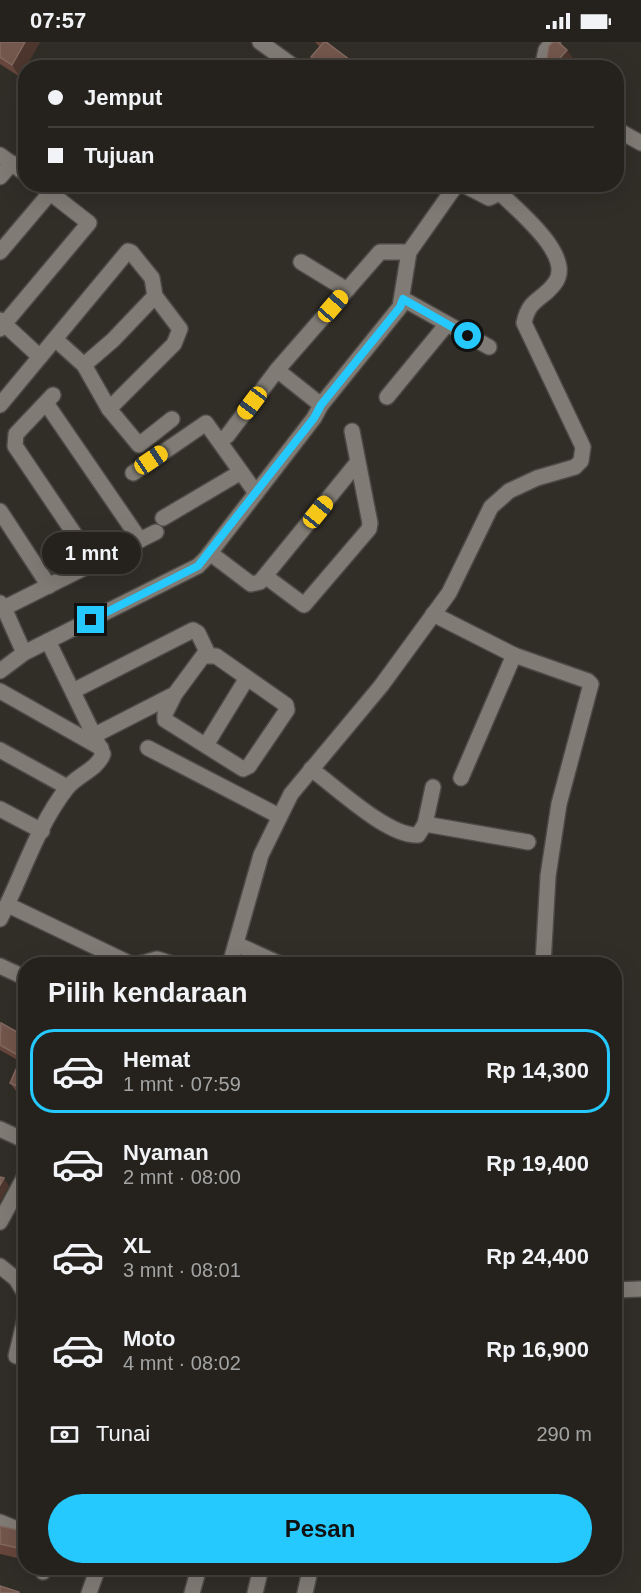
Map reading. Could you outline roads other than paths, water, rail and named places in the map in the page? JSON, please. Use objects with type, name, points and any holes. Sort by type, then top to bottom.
[{"type":"street","points":[[260,42],[285,60]]},
{"type":"street","points":[[544,60],[546,50],[553,42]]},
{"type":"street","points":[[624,133],[641,143]]},
{"type":"street","points":[[0,177],[6,159]]},
{"type":"street","points":[[0,252],[43,192]]},
{"type":"street","points":[[40,357],[1,324],[89,223],[49,192]]},
{"type":"street","points":[[0,671],[24,653],[198,566],[314,418],[321,405],[400,307],[410,252],[451,192]]},
{"type":"street","points":[[476,192],[484,197],[494,197],[500,192]]},
{"type":"street","points":[[232,957],[261,855],[291,794],[381,686],[449,593],[487,515],[498,500],[509,491],[537,478],[575,467],[583,455],[583,447],[524,323],[530,304],[555,283],[558,269],[555,256],[550,244],[506,192]]},
{"type":"street","points":[[0,405],[128,251],[147,270],[152,278],[154,296],[180,329],[180,334],[174,344],[109,409]]},
{"type":"street","points":[[227,436],[277,370],[380,252],[410,252]]},
{"type":"street","points":[[301,262],[347,290]]},
{"type":"street","points":[[84,365],[113,340],[154,296]]},
{"type":"street","points":[[403,299],[489,347]]},
{"type":"street","points":[[387,397],[447,324]]},
{"type":"street","points":[[55,339],[84,365],[109,409],[139,445],[172,419]]},
{"type":"street","points":[[277,370],[321,405]]},
{"type":"street","points":[[94,563],[15,446],[16,434],[49,399],[140,540]]},
{"type":"street","points":[[133,473],[206,423],[256,493]]},
{"type":"street","points":[[265,576],[304,605],[369,529],[370,523],[352,431]]},
{"type":"street","points":[[210,553],[250,584],[260,582],[357,463]]},
{"type":"street","points":[[24,653],[1,607],[140,540],[159,525],[241,472]]},
{"type":"street","points":[[0,511],[48,586]]},
{"type":"street","points":[[433,614],[514,655],[588,681],[591,686],[559,804],[548,876],[543,957]]},
{"type":"street","points":[[73,691],[193,630],[198,633],[208,654]]},
{"type":"street","points":[[0,919],[42,831],[67,787],[100,760],[103,754],[48,642]]},
{"type":"street","points":[[208,654],[216,656],[286,705],[287,710],[249,766],[243,769],[165,720],[165,714],[175,694],[203,657],[208,654]]},
{"type":"street","points":[[461,778],[514,655]]},
{"type":"street","points":[[206,745],[247,678]]},
{"type":"street","points":[[0,691],[98,742]]},
{"type":"street","points":[[98,742],[175,694]]},
{"type":"street","points":[[148,748],[279,816]]},
{"type":"street","points":[[0,750],[67,787]]},
{"type":"street","points":[[311,769],[395,830],[408,836],[418,835],[425,824],[433,787]]},
{"type":"street","points":[[0,809],[42,831]]},
{"type":"street","points":[[425,824],[528,842]]},
{"type":"street","points":[[8,905],[116,957]]},
{"type":"street","points":[[236,944],[265,957]]},
{"type":"street","points":[[0,966],[18,974]]},
{"type":"street","points":[[0,1129],[18,1137]]},
{"type":"street","points":[[0,1222],[18,1189]]},
{"type":"street","points":[[0,1266],[18,1282]]},
{"type":"street","points":[[622,1290],[641,1289]]},
{"type":"street","points":[[16,1356],[18,1348]]},
{"type":"street","points":[[0,1522],[18,1530]]},
{"type":"street","points":[[89,1593],[95,1575]]},
{"type":"street","points":[[192,1593],[197,1575]]},
{"type":"street","points":[[255,1593],[259,1575]]},
{"type":"street","points":[[305,1593],[309,1575]]}]
